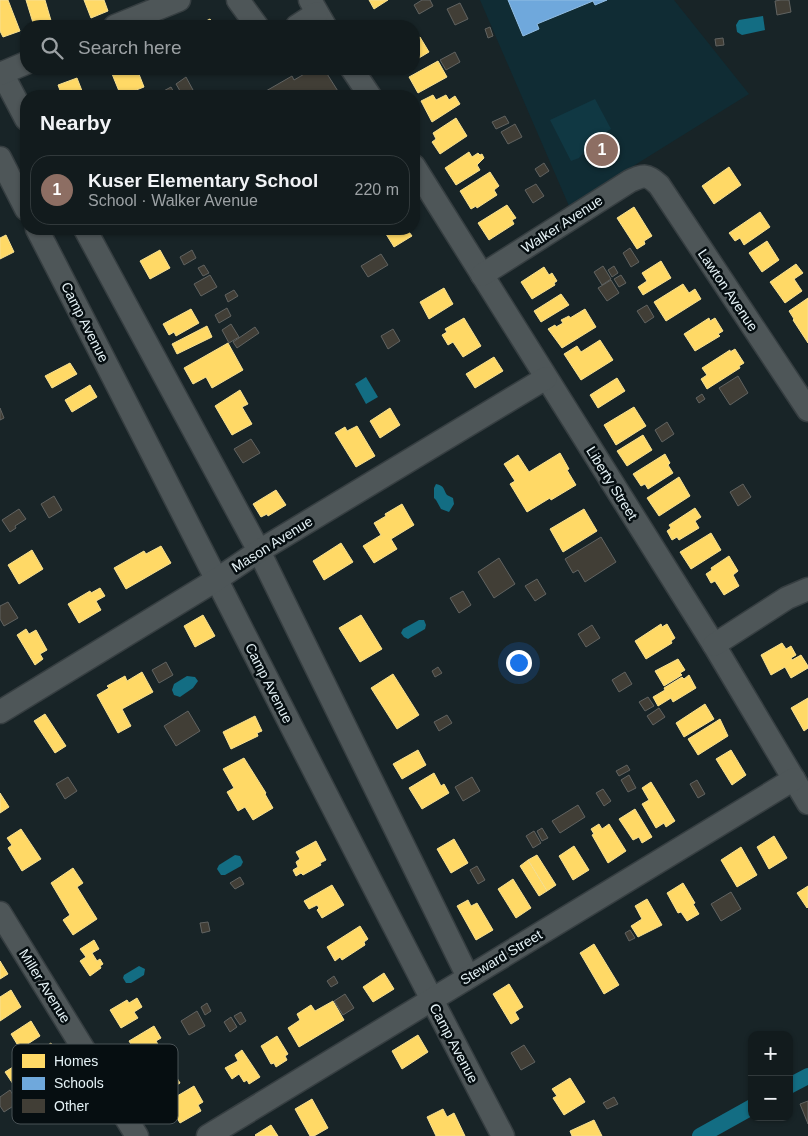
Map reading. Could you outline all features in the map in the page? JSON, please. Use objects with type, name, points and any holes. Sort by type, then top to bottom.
[{"type":"street","points":[[130,20],[179,0]]},
{"type":"street","points":[[238,0],[253,20]]},
{"type":"street","points":[[307,20],[318,13]]},
{"type":"street","points":[[20,65],[1,73],[20,108]]},
{"type":"street","points":[[356,75],[366,90]]},
{"type":"street","points":[[0,158],[20,196]]},
{"type":"street","name":"Liberty Street","points":[[420,176],[714,645],[808,803]]},
{"type":"street","name":"Walker Avenue","points":[[482,274],[630,181],[643,176]]},
{"type":"street","name":"Lawton Avenue","points":[[643,176],[652,178],[659,185],[808,410]]},
{"type":"street","name":"Camp Avenue","points":[[40,235],[503,1136]]},
{"type":"street","points":[[88,235],[258,552],[468,977]]},
{"type":"street","name":"Mason Avenue","points":[[0,712],[216,580],[258,552],[546,378]]},
{"type":"street","points":[[714,645],[787,598],[808,589]]},
{"type":"street","name":"Steward Street","points":[[208,1136],[794,779]]},
{"type":"street","name":"Miller Avenue","points":[[0,913],[80,1044]]},
{"type":"street","name":"Miller Avenue","points":[[130,1124],[137,1136]]},
{"type":"shaded area","points":[[480,0],[674,0],[749,94],[569,206]]},
{"type":"shaded area","points":[[595,99],[611,129],[585,144],[586,149],[579,158],[571,161],[550,120]]},
{"type":"water","points":[[763,16],[765,30],[742,35],[737,32],[736,25],[739,20]]},
{"type":"water","points":[[366,377],[378,397],[366,404],[355,384]]},
{"type":"water","points":[[436,484],[453,498],[454,504],[449,512],[441,509],[434,498]]},
{"type":"water","points":[[419,620],[424,620],[425,629],[408,639],[404,637],[401,633],[403,629]]},
{"type":"water","points":[[187,676],[195,677],[198,681],[193,688],[180,697],[174,695],[172,690],[174,684]]},
{"type":"water","points":[[235,855],[240,856],[243,862],[241,866],[225,875],[221,875],[217,869],[219,865]]},
{"type":"water","points":[[139,966],[145,969],[144,975],[131,983],[126,983],[123,978],[124,975]]},
{"type":"building: Homes","points":[[0,0],[8,0],[20,31],[3,37],[0,31]]},
{"type":"building: Homes","points":[[26,0],[45,0],[51,20],[32,20]]},
{"type":"building: Homes","points":[[84,0],[104,0],[108,11],[91,18]]},
{"type":"building: Homes","points":[[369,0],[388,0],[374,9]]},
{"type":"building: Homes","points":[[420,37],[429,52],[420,57]]},
{"type":"building: Homes","points":[[438,61],[447,77],[420,92],[420,90],[416,90],[409,77],[420,75],[420,71]]},
{"type":"building: Homes","points":[[112,75],[139,75],[144,87],[136,90],[119,90]]},
{"type":"building: Homes","points":[[77,78],[82,90],[60,90],[58,85]]},
{"type":"building: Homes","points":[[433,95],[436,100],[446,95],[449,100],[455,96],[460,104],[432,122],[421,101]]},
{"type":"building: Homes","points":[[456,118],[467,136],[440,154],[432,142],[436,139],[433,133]]},
{"type":"building: Homes","points":[[469,152],[472,157],[478,153],[482,154],[484,158],[477,165],[480,170],[456,185],[445,168]]},
{"type":"building: Homes","points":[[729,167],[741,185],[714,204],[702,186]]},
{"type":"building: Homes","points":[[490,172],[499,186],[494,190],[497,195],[477,208],[476,206],[471,209],[460,191]]},
{"type":"building: Homes","points":[[507,205],[516,218],[512,220],[514,224],[489,240],[478,223]]},
{"type":"building: Homes","points":[[634,207],[652,236],[637,249],[617,218]]},
{"type":"building: Homes","points":[[760,212],[770,227],[744,245],[740,238],[735,241],[729,233]]},
{"type":"building: Homes","points":[[6,235],[14,252],[0,259],[0,238]]},
{"type":"building: Homes","points":[[387,235],[412,236],[394,247]]},
{"type":"building: Homes","points":[[767,241],[779,260],[762,272],[749,253]]},
{"type":"building: Homes","points":[[160,250],[170,268],[150,279],[140,261]]},
{"type":"building: Homes","points":[[661,261],[671,278],[643,295],[638,287],[647,281],[642,273]]},
{"type":"building: Homes","points":[[796,264],[803,273],[794,279],[802,291],[785,303],[770,282]]},
{"type":"building: Homes","points":[[544,267],[549,275],[552,273],[557,281],[554,283],[555,285],[532,299],[521,282]]},
{"type":"building: Homes","points":[[683,284],[689,293],[695,289],[701,299],[666,321],[654,302]]},
{"type":"building: Homes","points":[[444,288],[453,304],[429,319],[420,302]]},
{"type":"building: Homes","points":[[561,294],[569,305],[541,322],[534,311]]},
{"type":"building: Homes","points":[[808,298],[808,343],[789,311]]},
{"type":"building: Homes","points":[[191,309],[199,323],[176,336],[174,332],[169,335],[163,324]]},
{"type":"building: Homes","points":[[585,309],[596,327],[562,348],[548,329],[555,325],[556,327],[563,323],[561,320],[569,316],[570,318]]},
{"type":"building: Homes","points":[[464,318],[481,346],[463,357],[453,342],[448,345],[442,335],[447,332],[445,329]]},
{"type":"building: Homes","points":[[709,318],[710,321],[715,318],[723,331],[718,334],[720,336],[695,351],[684,334]]},
{"type":"building: Homes","points":[[207,326],[212,337],[177,354],[172,344]]},
{"type":"building: Homes","points":[[600,340],[613,360],[581,380],[564,354],[577,346],[581,352]]},
{"type":"building: Homes","points":[[228,343],[243,370],[212,388],[206,377],[193,384],[184,368]]},
{"type":"building: Homes","points":[[735,349],[744,363],[739,366],[740,368],[707,389],[701,379],[707,375],[702,368],[730,350],[730,352]]},
{"type":"building: Homes","points":[[494,357],[503,371],[475,388],[466,374]]},
{"type":"building: Homes","points":[[70,363],[77,374],[52,388],[45,376]]},
{"type":"building: Homes","points":[[617,378],[625,391],[598,408],[590,395]]},
{"type":"building: Homes","points":[[90,385],[97,397],[72,412],[65,400]]},
{"type":"building: Homes","points":[[240,390],[248,404],[242,407],[252,424],[232,435],[215,406]]},
{"type":"building: Homes","points":[[634,407],[646,426],[616,445],[604,425]]},
{"type":"building: Homes","points":[[390,408],[400,425],[380,438],[370,421]]},
{"type":"building: Homes","points":[[357,426],[375,456],[356,467],[335,433],[345,427],[347,431]]},
{"type":"building: Homes","points":[[643,435],[652,450],[627,466],[617,451]]},
{"type":"building: Homes","points":[[560,453],[576,485],[527,512],[510,484],[515,481],[504,464],[518,455],[529,472]]},
{"type":"building: Homes","points":[[665,454],[670,463],[668,465],[673,473],[648,489],[645,484],[641,486],[633,474]]},
{"type":"building: Homes","points":[[679,477],[690,496],[659,516],[647,498]]},
{"type":"building: Homes","points":[[276,490],[286,505],[268,516],[267,514],[261,517],[253,504]]},
{"type":"building: Homes","points":[[402,504],[414,525],[391,539],[397,549],[374,563],[363,546],[381,535],[374,523]]},
{"type":"building: Homes","points":[[695,508],[701,517],[695,521],[699,528],[679,540],[677,537],[672,540],[667,531],[671,528],[669,525]]},
{"type":"building: Homes","points":[[584,509],[597,531],[563,552],[550,529]]},
{"type":"building: Homes","points":[[711,533],[721,550],[691,569],[680,552]]},
{"type":"building: Homes","points":[[341,543],[353,562],[324,580],[313,561]]},
{"type":"building: Homes","points":[[161,546],[171,563],[126,589],[114,568],[144,551],[146,554]]},
{"type":"building: Homes","points":[[32,550],[43,569],[19,584],[8,565]]},
{"type":"building: Homes","points":[[729,556],[738,571],[733,575],[739,586],[724,595],[715,581],[711,583],[706,574],[712,570],[711,568]]},
{"type":"building: Homes","points":[[100,588],[105,596],[96,601],[101,610],[79,623],[68,604],[90,591],[91,593]]},
{"type":"building: Homes","points":[[203,615],[215,636],[195,647],[184,626]]},
{"type":"building: Homes","points":[[361,615],[382,649],[360,662],[339,628]]},
{"type":"building: Homes","points":[[661,624],[662,627],[667,624],[675,638],[671,641],[672,643],[646,659],[635,641]]},
{"type":"building: Homes","points":[[26,629],[29,634],[36,630],[47,650],[40,654],[43,659],[35,665],[17,635]]},
{"type":"building: Homes","points":[[782,643],[786,649],[791,646],[796,655],[791,658],[792,660],[801,655],[808,666],[808,668],[791,678],[785,667],[771,675],[761,655]]},
{"type":"building: Homes","points":[[678,659],[685,670],[680,673],[682,675],[664,686],[655,671]]},
{"type":"building: Homes","points":[[142,672],[153,692],[122,709],[131,726],[118,733],[97,695],[109,688],[107,686],[125,676],[127,681]]},
{"type":"building: Homes","points":[[393,674],[419,715],[397,729],[371,688]]},
{"type":"building: Homes","points":[[689,675],[696,688],[673,702],[671,698],[658,706],[653,697],[682,677],[684,679]]},
{"type":"building: Homes","points":[[808,698],[808,728],[804,731],[791,708]]},
{"type":"building: Homes","points":[[705,704],[714,719],[684,737],[676,723]]},
{"type":"building: Homes","points":[[45,714],[66,746],[55,753],[34,721]]},
{"type":"building: Homes","points":[[255,716],[262,731],[257,733],[258,736],[231,749],[223,732]]},
{"type":"building: Homes","points":[[720,719],[728,736],[698,755],[688,739]]},
{"type":"building: Homes","points":[[418,750],[426,765],[402,779],[393,764]]},
{"type":"building: Homes","points":[[731,750],[746,775],[732,785],[716,759]]},
{"type":"building: Homes","points":[[244,758],[273,808],[253,820],[245,807],[238,811],[227,792],[234,788],[223,769]]},
{"type":"building: Homes","points":[[434,773],[441,786],[444,784],[449,793],[422,809],[409,788]]},
{"type":"building: Homes","points":[[651,782],[675,821],[666,827],[664,823],[656,828],[642,804],[649,800],[642,788]]},
{"type":"building: Homes","points":[[0,793],[9,807],[0,813]]},
{"type":"building: Homes","points":[[635,809],[652,837],[642,843],[639,837],[633,840],[619,819]]},
{"type":"building: Homes","points":[[599,824],[602,829],[609,824],[626,851],[608,863],[592,835],[594,834],[591,829]]},
{"type":"building: Homes","points":[[21,829],[41,859],[22,871],[8,848],[12,845],[7,838]]},
{"type":"building: Homes","points":[[774,836],[787,858],[769,869],[757,847]]},
{"type":"building: Homes","points":[[454,839],[468,863],[451,873],[437,849]]},
{"type":"building: Homes","points":[[316,841],[326,860],[303,875],[301,873],[296,876],[293,870],[298,867],[296,862],[300,859],[296,852]]},
{"type":"building: Homes","points":[[574,846],[589,870],[573,880],[559,856]]},
{"type":"building: Homes","points":[[741,847],[757,875],[737,887],[721,860]]},
{"type":"building: Homes","points":[[537,855],[556,885],[547,891],[528,860]]},
{"type":"building: Homes","points":[[528,860],[547,891],[539,896],[520,866]]},
{"type":"building: Homes","points":[[73,868],[83,883],[77,887],[97,919],[73,935],[63,920],[70,915],[51,883]]},
{"type":"building: Homes","points":[[513,879],[531,908],[516,918],[498,889]]},
{"type":"building: Homes","points":[[683,883],[699,914],[687,921],[681,912],[678,913],[667,893]]},
{"type":"building: Homes","points":[[332,885],[344,905],[322,918],[317,910],[319,908],[317,905],[309,909],[304,901]]},
{"type":"building: Homes","points":[[808,886],[808,907],[807,908],[797,893]]},
{"type":"building: Homes","points":[[647,899],[662,925],[638,937],[631,926],[642,919],[635,906]]},
{"type":"building: Homes","points":[[468,900],[471,906],[477,903],[493,930],[476,940],[457,906]]},
{"type":"building: Homes","points":[[360,926],[368,939],[364,942],[365,945],[342,960],[340,957],[335,961],[327,947]]},
{"type":"building: Homes","points":[[94,940],[99,949],[92,953],[97,961],[100,959],[103,964],[100,966],[101,968],[90,976],[80,961],[86,957],[80,949]]},
{"type":"building: Homes","points":[[594,944],[619,985],[604,994],[580,953]]},
{"type":"building: Homes","points":[[0,961],[8,974],[0,979]]},
{"type":"building: Homes","points":[[384,973],[394,989],[373,1002],[363,987]]},
{"type":"building: Homes","points":[[509,984],[523,1007],[515,1012],[519,1019],[511,1024],[493,994]]},
{"type":"building: Homes","points":[[11,990],[21,1007],[0,1021],[0,997]]},
{"type":"building: Homes","points":[[137,998],[142,1007],[134,1012],[138,1018],[121,1028],[110,1010],[127,1000],[129,1003]]},
{"type":"building: Homes","points":[[333,1001],[344,1020],[299,1047],[288,1028],[300,1020],[297,1014],[311,1005],[315,1011]]},
{"type":"building: Homes","points":[[31,1021],[40,1036],[28,1044],[17,1044],[11,1034]]},
{"type":"building: Homes","points":[[154,1026],[161,1038],[156,1041],[158,1044],[131,1044],[129,1041]]},
{"type":"building: Homes","points":[[418,1035],[428,1052],[402,1069],[392,1051]]},
{"type":"building: Homes","points":[[277,1036],[288,1054],[285,1056],[287,1060],[276,1067],[274,1063],[271,1064],[261,1046]]},
{"type":"building: Homes","points":[[242,1050],[260,1077],[249,1084],[247,1080],[244,1082],[239,1074],[232,1079],[225,1068],[238,1061],[235,1055]]},
{"type":"building: Homes","points":[[12,1068],[12,1082],[5,1072]]},
{"type":"building: Homes","points":[[570,1078],[585,1102],[564,1115],[553,1098],[557,1096],[552,1089]]},
{"type":"building: Homes","points":[[194,1086],[203,1102],[198,1105],[201,1111],[180,1123],[178,1120],[178,1095]]},
{"type":"building: Homes","points":[[312,1099],[328,1128],[314,1136],[310,1136],[295,1109]]},
{"type":"building: Homes","points":[[443,1109],[447,1117],[454,1113],[465,1136],[436,1136],[427,1117]]},
{"type":"building: Homes","points":[[594,1120],[602,1136],[572,1136],[570,1131]]},
{"type":"building: Homes","points":[[271,1125],[278,1136],[255,1135]]},
{"type":"building: Schools","points":[[508,0],[607,0],[595,5],[593,1],[537,24],[539,29],[523,36]]},
{"type":"building: Other","points":[[422,0],[430,0],[433,6],[419,14],[414,5]]},
{"type":"building: Other","points":[[789,0],[791,12],[777,15],[775,1]]},
{"type":"building: Other","points":[[460,3],[468,19],[455,25],[447,9]]},
{"type":"building: Other","points":[[490,27],[493,36],[488,38],[485,29]]},
{"type":"building: Other","points":[[723,38],[724,45],[716,46],[715,39]]},
{"type":"building: Other","points":[[455,52],[460,62],[446,70],[440,60]]},
{"type":"building: Other","points":[[303,75],[328,75],[337,90],[268,90],[292,76],[294,80]]},
{"type":"building: Other","points":[[186,77],[193,90],[180,90],[176,84]]},
{"type":"building: Other","points":[[505,116],[509,123],[496,129],[492,122]]},
{"type":"building: Other","points":[[515,124],[522,137],[508,144],[501,132]]},
{"type":"building: Other","points":[[544,163],[549,171],[540,177],[535,169]]},
{"type":"building: Other","points":[[536,184],[544,196],[533,203],[525,190]]},
{"type":"building: Other","points":[[630,248],[639,262],[631,267],[623,253]]},
{"type":"building: Other","points":[[192,250],[196,258],[184,265],[180,257]]},
{"type":"building: Other","points":[[381,254],[388,265],[368,277],[361,266]]},
{"type":"building: Other","points":[[204,265],[209,273],[203,276],[198,268]]},
{"type":"building: Other","points":[[603,266],[611,279],[602,285],[594,272]]},
{"type":"building: Other","points":[[614,266],[618,273],[612,277],[608,270]]},
{"type":"building: Other","points":[[210,275],[217,287],[201,296],[194,284]]},
{"type":"building: Other","points":[[621,275],[626,283],[619,287],[614,279]]},
{"type":"building: Other","points":[[611,280],[619,293],[607,301],[598,288]]},
{"type":"building: Other","points":[[234,290],[238,296],[228,302],[225,295]]},
{"type":"building: Other","points":[[647,305],[654,317],[645,323],[637,311]]},
{"type":"building: Other","points":[[227,308],[231,316],[219,323],[215,315]]},
{"type":"building: Other","points":[[231,324],[239,337],[229,343],[222,330]]},
{"type":"building: Other","points":[[255,327],[259,333],[237,348],[233,342]]},
{"type":"building: Other","points":[[393,329],[400,341],[388,349],[381,336]]},
{"type":"building: Other","points":[[738,376],[748,393],[730,405],[719,388]]},
{"type":"building: Other","points":[[702,394],[705,399],[699,403],[696,398]]},
{"type":"building: Other","points":[[0,408],[4,418],[0,420]]},
{"type":"building: Other","points":[[667,422],[674,434],[662,442],[655,430]]},
{"type":"building: Other","points":[[251,439],[260,453],[243,463],[234,449]]},
{"type":"building: Other","points":[[743,484],[751,497],[738,506],[730,492]]},
{"type":"building: Other","points":[[54,496],[62,510],[49,518],[41,504]]},
{"type":"building: Other","points":[[19,509],[26,519],[15,526],[16,528],[10,532],[2,520]]},
{"type":"building: Other","points":[[601,537],[616,562],[585,582],[578,570],[573,573],[565,559]]},
{"type":"building: Other","points":[[499,558],[515,584],[494,598],[478,572]]},
{"type":"building: Other","points":[[537,579],[546,594],[535,601],[525,586]]},
{"type":"building: Other","points":[[463,591],[471,605],[459,613],[450,598]]},
{"type":"building: Other","points":[[8,602],[18,618],[4,626],[0,619],[0,606]]},
{"type":"building: Other","points":[[592,625],[600,638],[586,647],[578,634]]},
{"type":"building: Other","points":[[166,662],[173,675],[159,683],[152,670]]},
{"type":"building: Other","points":[[438,667],[442,673],[435,677],[432,671]]},
{"type":"building: Other","points":[[625,672],[632,684],[619,692],[612,680]]},
{"type":"building: Other","points":[[648,697],[654,706],[645,711],[639,702]]},
{"type":"building: Other","points":[[659,708],[665,717],[653,725],[647,716]]},
{"type":"building: Other","points":[[188,711],[200,731],[176,746],[164,726]]},
{"type":"building: Other","points":[[447,715],[452,723],[439,731],[434,722]]},
{"type":"building: Other","points":[[627,765],[630,770],[619,776],[616,771]]},
{"type":"building: Other","points":[[629,775],[636,788],[628,792],[621,780]]},
{"type":"building: Other","points":[[68,777],[77,791],[65,799],[56,784]]},
{"type":"building: Other","points":[[472,777],[480,791],[463,801],[455,787]]},
{"type":"building: Other","points":[[697,780],[705,794],[698,798],[690,784]]},
{"type":"building: Other","points":[[603,789],[611,801],[604,806],[596,793]]},
{"type":"building: Other","points":[[578,805],[585,817],[560,833],[552,821]]},
{"type":"building: Other","points":[[542,828],[548,838],[542,841],[537,831]]},
{"type":"building: Other","points":[[534,831],[541,843],[533,848],[526,836]]},
{"type":"building: Other","points":[[477,866],[485,880],[478,884],[470,870]]},
{"type":"building: Other","points":[[240,877],[244,884],[235,889],[230,883]]},
{"type":"building: Other","points":[[731,892],[741,909],[721,921],[711,904]]},
{"type":"building: Other","points":[[208,922],[210,931],[202,933],[200,923]]},
{"type":"building: Other","points":[[630,930],[635,938],[629,941],[625,933]]},
{"type":"building: Other","points":[[334,976],[338,983],[331,987],[327,981]]},
{"type":"building: Other","points":[[345,994],[354,1008],[343,1015],[334,1001]]},
{"type":"building: Other","points":[[207,1003],[211,1011],[205,1015],[201,1007]]},
{"type":"building: Other","points":[[197,1011],[205,1026],[189,1035],[181,1021]]},
{"type":"building: Other","points":[[241,1012],[246,1021],[240,1025],[234,1016]]},
{"type":"building: Other","points":[[231,1017],[237,1027],[230,1032],[224,1022]]},
{"type":"building: Other","points":[[524,1045],[535,1062],[521,1070],[511,1053]]},
{"type":"building: Other","points":[[10,1090],[12,1093],[12,1107],[4,1112],[0,1106],[0,1097]]},
{"type":"building: Other","points":[[614,1097],[618,1104],[607,1109],[603,1103]]},
{"type":"building: Other","points":[[808,1101],[808,1124],[800,1104]]},
{"type":"waterway","points":[[793,1084],[808,1076]]},
{"type":"waterway","points":[[700,1136],[748,1109]]},
{"type":"place","name":"Kuser Elementary School","points":[[602,150]]}]
